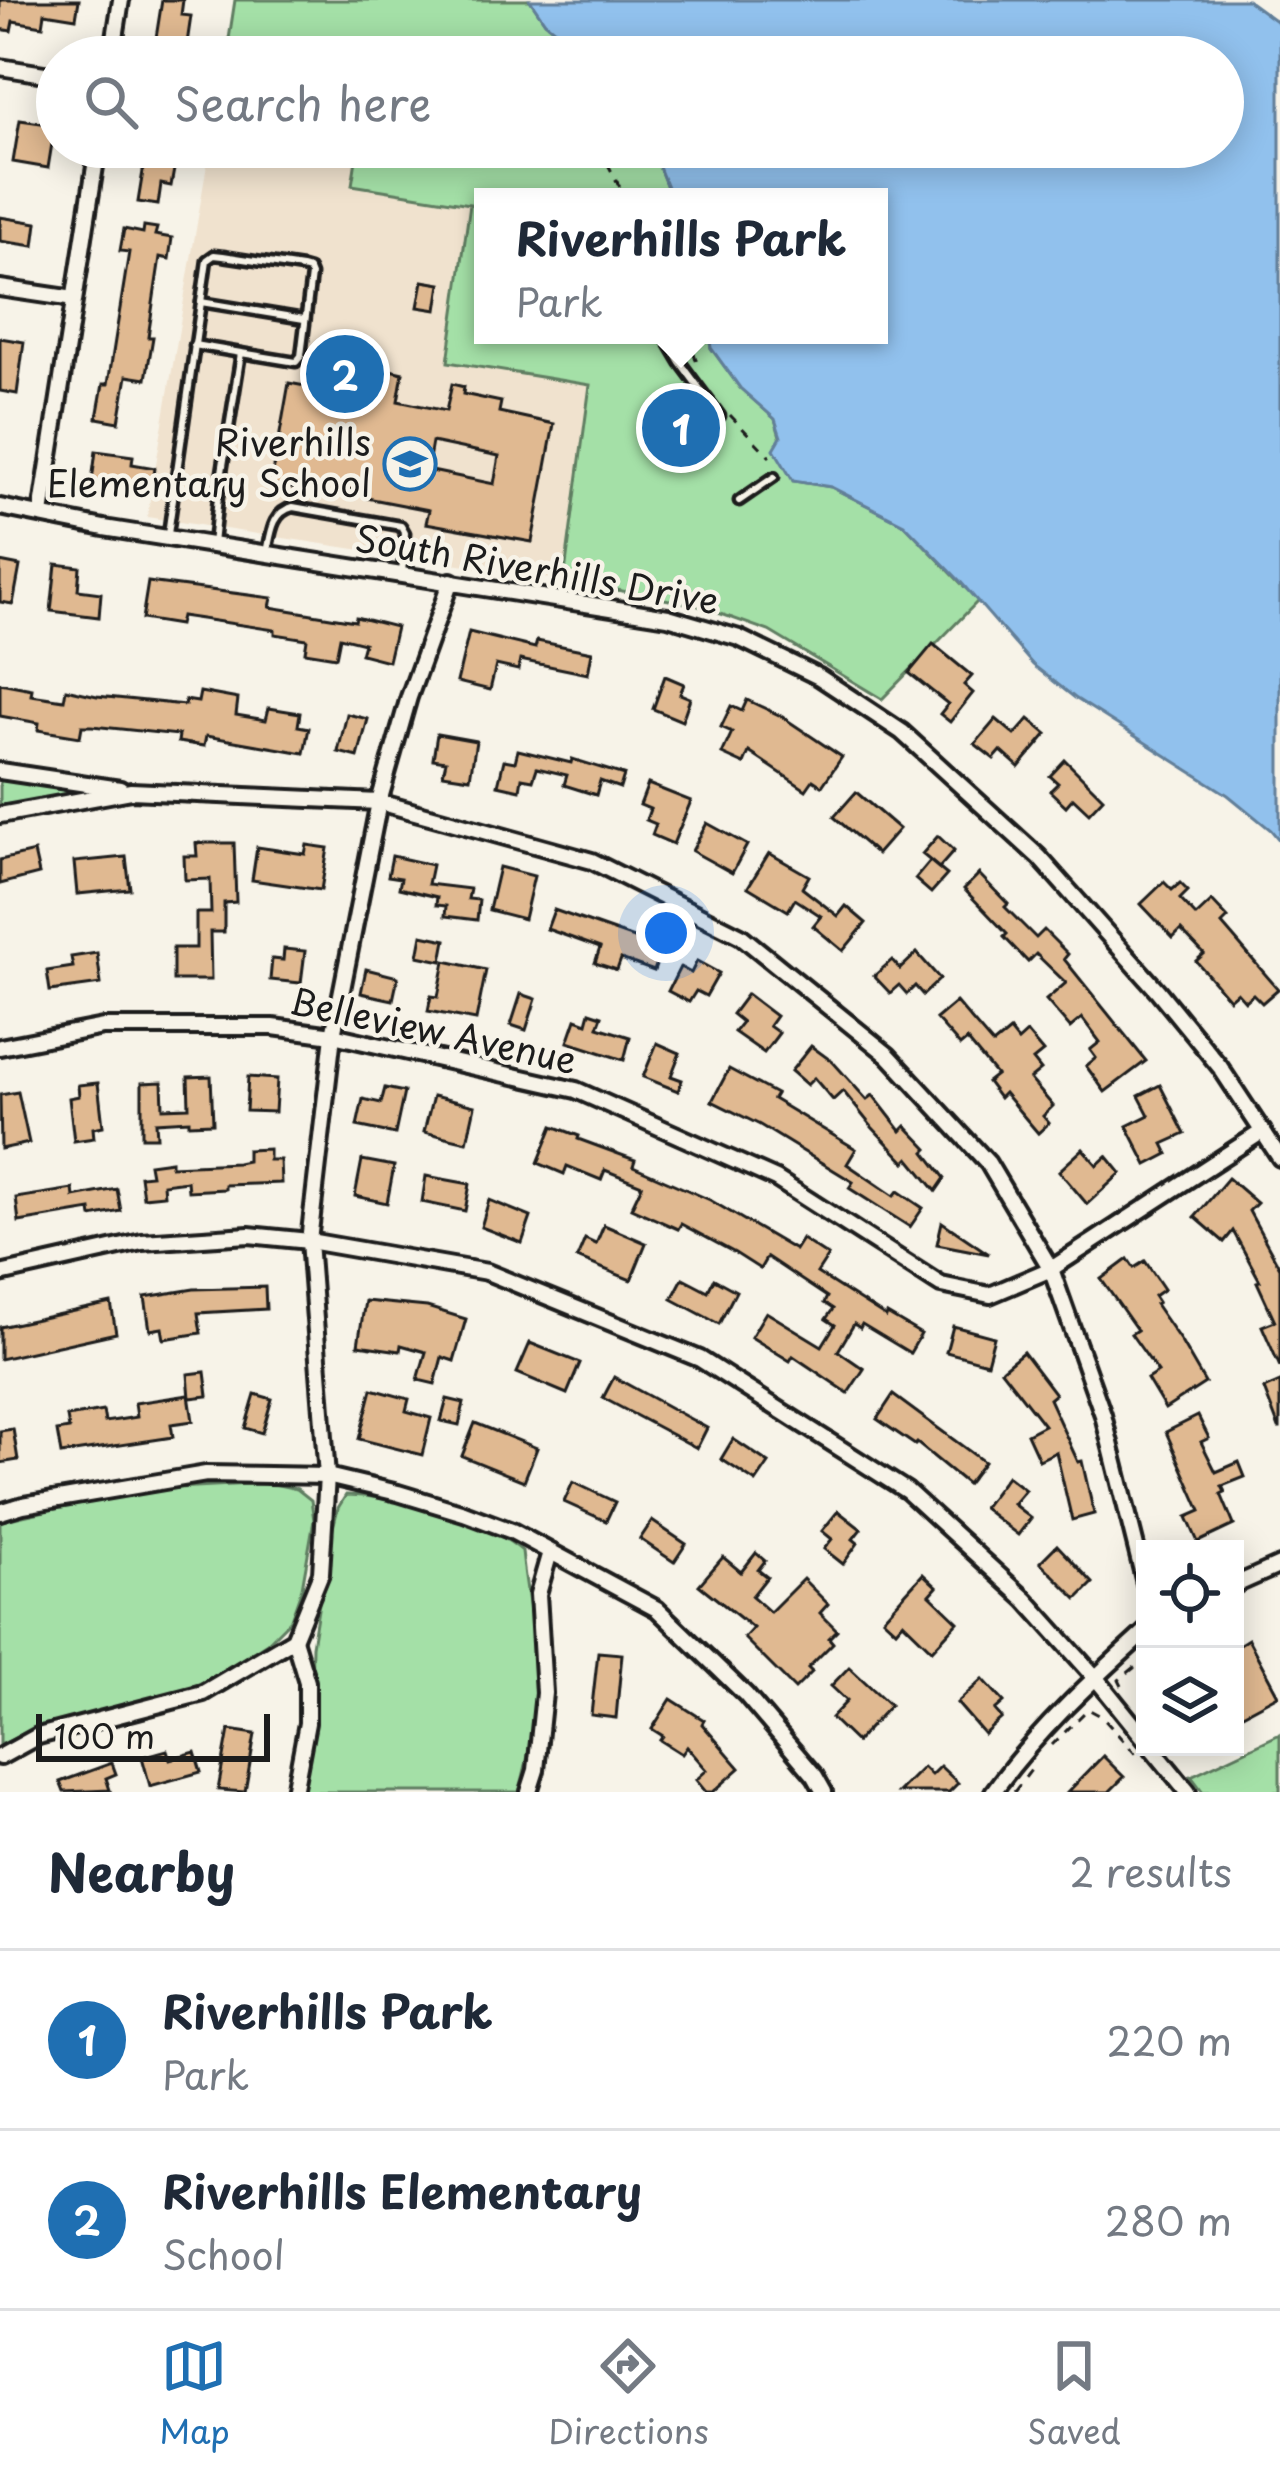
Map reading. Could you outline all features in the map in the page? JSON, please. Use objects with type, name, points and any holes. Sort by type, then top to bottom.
[{"type":"street","points":[[115,36],[121,0]]},
{"type":"street","points":[[0,67],[36,73]]},
{"type":"street","points":[[41,514],[95,168]]},
{"type":"street","points":[[0,288],[74,299]]},
{"type":"street","name":"South Riverhills Drive","points":[[0,507],[104,528],[668,617],[739,638],[819,677],[902,732],[1039,857],[1220,1067],[1280,1158]]},
{"type":"street","points":[[0,1757],[38,1736],[203,1693],[294,1640],[321,1573],[327,1476],[309,1241],[333,1036],[379,802],[409,697],[451,581]]},
{"type":"street","points":[[0,771],[131,791],[379,802],[592,861],[742,936],[888,1055],[988,1163],[1051,1269],[1103,1415],[1136,1547]]},
{"type":"street","points":[[0,815],[131,791]]},
{"type":"street","name":"Belleview Avenue","points":[[0,1047],[103,1027],[273,1027],[576,1090],[776,1179],[941,1285],[990,1295],[1051,1269],[1263,1131]]},
{"type":"street","points":[[0,1274],[142,1242],[249,1235],[487,1272],[700,1358],[907,1491],[1026,1600],[1136,1728]]},
{"type":"street","points":[[0,1512],[206,1474],[327,1476],[464,1513],[512,1531],[658,1610],[746,1695],[824,1792]]},
{"type":"street","points":[[529,1792],[544,1693],[538,1594],[550,1552]]},
{"type":"street","points":[[1244,1581],[1280,1565]]},
{"type":"street","points":[[294,1640],[308,1682],[307,1723],[294,1792]]},
{"type":"street","points":[[993,1792],[1045,1730],[1136,1640]]},
{"type":"street","points":[[1158,1756],[1188,1792]]},
{"type":"lane","points":[[167,537],[200,302],[207,260],[214,256],[309,270],[301,356],[296,362],[194,345]]},
{"type":"lane","points":[[200,302],[305,320]]},
{"type":"lane","points":[[669,344],[721,416]]},
{"type":"lane","points":[[213,545],[241,353]]},
{"type":"lane","points":[[739,501],[774,477]]},
{"type":"lane","points":[[267,553],[276,516],[293,507],[401,526],[405,533],[402,574]]},
{"type":"path","points":[[1130,1696],[1119,1680],[1136,1666]]},
{"type":"path","points":[[1014,1792],[1041,1756],[1088,1709],[1101,1715],[1143,1762]]},
{"type":"shaded area","points":[[206,168],[355,168],[352,184],[470,205],[447,363],[591,385],[563,581],[147,517]]},
{"type":"green space","points":[[235,0],[530,0],[562,36],[229,36]]},
{"type":"green space","points":[[355,168],[659,168],[667,188],[474,188],[474,344],[710,344],[740,388],[775,419],[793,481],[831,487],[904,524],[978,601],[882,699],[769,631],[696,605],[564,580],[590,385],[448,362],[470,204],[352,185]]},
{"type":"green space","points":[[0,779],[98,792],[0,812]]},
{"type":"green space","points":[[269,1483],[297,1489],[311,1500],[314,1520],[302,1588],[291,1619],[267,1643],[186,1690],[37,1728],[0,1745],[0,1521],[140,1490]]},
{"type":"green space","points":[[346,1495],[438,1511],[486,1529],[522,1551],[535,1688],[529,1751],[519,1792],[301,1792],[310,1744],[312,1646],[328,1548]]},
{"type":"green space","points":[[1280,1734],[1280,1792],[1203,1792],[1191,1776],[1233,1756],[1244,1756],[1244,1751]]},
{"type":"water","points":[[530,0],[1247,0],[1280,24],[1280,841],[1228,795],[1075,698],[1033,665],[904,524],[831,487],[793,481],[774,449],[781,437],[775,419],[740,388],[711,348],[710,344],[888,344],[888,188],[667,188],[659,168],[1244,168],[1244,36],[562,36]]},
{"type":"building","points":[[0,0],[79,0],[76,18],[45,13],[43,26],[13,21],[11,31],[0,29]]},
{"type":"building","points":[[162,0],[183,0],[181,15],[191,16],[188,36],[156,36]]},
{"type":"building","points":[[20,120],[36,122],[36,166],[13,162]]},
{"type":"building","points":[[144,168],[174,168],[171,186],[161,184],[158,205],[138,202]]},
{"type":"building","points":[[0,217],[37,223],[34,246],[0,241]]},
{"type":"building","points":[[144,226],[157,228],[155,235],[172,238],[169,259],[160,257],[146,379],[127,376],[119,422],[97,418],[103,384],[108,384],[129,252],[120,251],[124,229],[143,233]]},
{"type":"building","points":[[423,281],[441,284],[437,310],[418,307]]},
{"type":"building","points":[[0,338],[24,342],[17,394],[0,391]]},
{"type":"building","points":[[330,345],[382,355],[381,368],[403,373],[398,401],[446,411],[452,384],[464,387],[463,394],[501,402],[499,412],[554,424],[532,542],[426,523],[429,510],[367,498],[368,493],[324,484],[322,494],[271,484],[289,383],[321,389]],"holes":[[[432,442],[499,456],[494,484],[427,470]]]},
{"type":"building","points":[[96,451],[133,456],[132,464],[155,468],[151,495],[134,492],[134,487],[92,481]]},
{"type":"building","points":[[0,562],[20,566],[13,604],[0,602]]},
{"type":"building","points":[[56,564],[80,567],[78,590],[101,593],[99,617],[51,611]]},
{"type":"building","points":[[148,582],[272,598],[270,607],[355,621],[356,617],[396,627],[388,661],[361,654],[364,643],[340,637],[336,657],[305,652],[307,639],[275,634],[275,630],[181,616],[179,625],[142,619]]},
{"type":"building","points":[[469,632],[535,648],[537,641],[592,652],[588,674],[520,660],[518,670],[496,665],[490,690],[457,682]]},
{"type":"building","points":[[933,644],[972,676],[964,685],[973,693],[950,722],[940,714],[948,704],[909,673]]},
{"type":"building","points":[[665,676],[684,684],[680,694],[690,698],[682,721],[653,709]]},
{"type":"building","points":[[0,683],[32,689],[31,695],[64,700],[66,689],[185,705],[185,700],[198,702],[200,692],[238,699],[236,715],[266,720],[269,708],[300,713],[298,726],[309,728],[304,753],[206,736],[204,746],[178,742],[179,735],[92,726],[82,726],[80,737],[38,730],[39,723],[0,716]]},
{"type":"building","points":[[747,700],[781,716],[842,757],[822,786],[813,780],[806,790],[749,752],[744,764],[722,754],[732,732],[721,727],[731,706],[742,711]]},
{"type":"building","points":[[347,714],[368,719],[358,757],[338,752]]},
{"type":"building","points":[[996,719],[1015,735],[1029,719],[1047,734],[1019,767],[1001,751],[994,759],[975,744]]},
{"type":"building","points":[[437,734],[476,741],[470,778],[443,774],[446,761],[433,759]]},
{"type":"building","points":[[518,750],[571,763],[572,759],[624,775],[620,788],[600,781],[596,795],[564,785],[567,775],[537,768],[533,780],[522,778],[520,790],[498,785],[504,760],[515,762]]},
{"type":"building","points":[[1065,760],[1103,798],[1089,813],[1073,798],[1066,806],[1050,791],[1058,783],[1050,776]]},
{"type":"building","points":[[648,784],[691,801],[673,844],[652,835],[656,824],[646,820],[650,809],[640,805]]},
{"type":"building","points":[[856,792],[899,829],[877,854],[834,817]]},
{"type":"building","points":[[707,823],[747,845],[732,873],[692,851]]},
{"type":"building","points":[[938,836],[954,851],[939,868],[922,854]]},
{"type":"building","points":[[196,843],[234,843],[236,902],[224,903],[224,932],[210,932],[211,980],[173,980],[173,948],[196,948],[196,913],[211,913],[210,879],[185,880],[184,856],[197,856]]},
{"type":"building","points":[[307,845],[328,848],[321,890],[252,880],[257,847],[305,854]]},
{"type":"building","points":[[34,852],[39,874],[0,884],[0,860]]},
{"type":"building","points":[[769,853],[809,876],[802,888],[838,916],[846,906],[866,923],[843,951],[813,926],[821,916],[795,899],[788,911],[748,887]]},
{"type":"building","points":[[392,856],[432,865],[428,884],[470,889],[468,899],[479,900],[477,920],[445,916],[446,906],[436,905],[437,897],[399,888],[401,878],[388,876]]},
{"type":"building","points":[[126,857],[130,889],[77,894],[74,862]]},
{"type":"building","points":[[930,861],[947,875],[931,893],[915,879]]},
{"type":"building","points":[[499,867],[534,876],[524,919],[489,910]]},
{"type":"building","points":[[979,874],[1036,938],[1044,930],[1068,954],[1064,959],[1146,1061],[1105,1092],[1086,1066],[1096,1058],[1090,1050],[1100,1042],[1082,1018],[1070,1028],[1046,1000],[1066,983],[1036,954],[1028,962],[964,889]]},
{"type":"building","points":[[1164,882],[1172,890],[1180,883],[1188,891],[1180,899],[1196,916],[1212,901],[1228,918],[1222,924],[1278,989],[1262,1003],[1253,994],[1245,1001],[1237,992],[1229,999],[1196,961],[1204,954],[1181,930],[1173,938],[1141,904]]},
{"type":"building","points":[[554,910],[662,948],[654,971],[621,959],[617,970],[595,963],[600,948],[547,929]]},
{"type":"building","points":[[422,935],[446,940],[442,961],[418,956]]},
{"type":"building","points":[[284,949],[305,951],[301,983],[270,980],[272,959],[283,960]]},
{"type":"building","points":[[97,953],[101,984],[50,991],[47,971],[73,967],[71,957]]},
{"type":"building","points":[[917,953],[940,979],[923,995],[915,986],[907,994],[899,985],[890,993],[874,976],[892,960],[900,969]]},
{"type":"building","points":[[445,961],[486,970],[476,1020],[428,1011],[431,996],[438,997]]},
{"type":"building","points":[[697,961],[719,973],[706,996],[696,991],[689,1002],[668,991],[680,967],[691,973]]},
{"type":"building","points":[[366,969],[398,977],[393,1000],[361,993]]},
{"type":"building","points":[[521,994],[536,999],[526,1030],[511,1025]]},
{"type":"building","points":[[747,994],[776,1016],[769,1026],[779,1033],[764,1053],[734,1032],[742,1022],[732,1014]]},
{"type":"building","points":[[956,1002],[993,1045],[1010,1031],[1018,1041],[1027,1033],[1043,1052],[1033,1060],[1041,1070],[1030,1079],[1053,1106],[1043,1116],[1049,1123],[1038,1133],[1004,1093],[999,1098],[987,1082],[996,1075],[967,1040],[960,1046],[936,1019]]},
{"type":"building","points":[[590,1012],[602,1016],[598,1027],[630,1037],[624,1060],[568,1042],[576,1019],[587,1023]]},
{"type":"building","points":[[657,1043],[680,1053],[671,1076],[682,1080],[678,1091],[643,1077]]},
{"type":"building","points":[[811,1046],[833,1062],[867,1100],[873,1095],[901,1131],[906,1126],[928,1149],[925,1152],[945,1178],[936,1191],[843,1091],[833,1100],[814,1078],[807,1085],[791,1071]]},
{"type":"building","points":[[729,1069],[776,1094],[773,1099],[856,1149],[847,1164],[894,1196],[898,1191],[923,1208],[910,1227],[849,1188],[853,1182],[712,1101]]},
{"type":"building","points":[[211,1076],[213,1123],[156,1122],[157,1137],[142,1137],[142,1083],[162,1082],[163,1108],[189,1107],[188,1077]]},
{"type":"building","points":[[248,1077],[277,1079],[275,1112],[246,1111]]},
{"type":"building","points":[[98,1083],[103,1126],[93,1128],[94,1138],[74,1141],[69,1098],[79,1096],[78,1085]]},
{"type":"building","points":[[1160,1085],[1185,1134],[1163,1144],[1168,1154],[1147,1165],[1127,1126],[1149,1115],[1139,1096]]},
{"type":"building","points":[[385,1088],[404,1092],[395,1134],[357,1126],[363,1099],[381,1103]]},
{"type":"building","points":[[18,1092],[29,1143],[1,1149],[0,1095]]},
{"type":"building","points":[[433,1096],[475,1106],[467,1142],[424,1132]]},
{"type":"building","points":[[553,1126],[635,1160],[633,1166],[710,1200],[795,1250],[802,1239],[828,1256],[817,1273],[921,1334],[910,1353],[862,1324],[860,1328],[854,1324],[838,1351],[864,1369],[848,1393],[793,1356],[790,1361],[751,1337],[766,1312],[822,1346],[835,1325],[826,1319],[833,1309],[824,1303],[827,1297],[767,1257],[760,1269],[681,1224],[678,1229],[631,1208],[642,1185],[605,1170],[601,1180],[567,1166],[564,1174],[538,1163]]},
{"type":"building","points":[[269,1149],[269,1160],[280,1160],[281,1183],[188,1191],[187,1181],[163,1184],[164,1195],[143,1197],[140,1176],[151,1175],[149,1164],[237,1163],[247,1161],[247,1150]]},
{"type":"building","points":[[1083,1149],[1097,1165],[1107,1156],[1121,1173],[1087,1204],[1059,1171]]},
{"type":"building","points":[[362,1160],[394,1166],[387,1203],[355,1196]]},
{"type":"building","points":[[426,1176],[470,1184],[465,1211],[422,1202]]},
{"type":"building","points":[[1228,1178],[1257,1203],[1249,1211],[1280,1268],[1280,1367],[1262,1326],[1275,1321],[1233,1231],[1224,1242],[1195,1217]]},
{"type":"building","points":[[73,1189],[74,1197],[117,1189],[121,1211],[92,1217],[91,1210],[19,1222],[16,1198]]},
{"type":"building","points":[[489,1200],[531,1217],[522,1243],[481,1227]]},
{"type":"building","points":[[942,1222],[989,1254],[937,1244]]},
{"type":"building","points":[[604,1225],[646,1243],[631,1280],[577,1258],[585,1239],[596,1244]]},
{"type":"building","points":[[1128,1259],[1134,1268],[1145,1261],[1164,1289],[1154,1296],[1155,1304],[1205,1383],[1165,1409],[1147,1379],[1158,1372],[1131,1334],[1137,1330],[1101,1279]]},
{"type":"building","points":[[683,1278],[708,1291],[714,1279],[736,1291],[719,1324],[672,1299]]},
{"type":"building","points":[[265,1287],[266,1309],[198,1313],[201,1333],[164,1339],[162,1328],[150,1330],[145,1297],[194,1289]]},
{"type":"building","points":[[365,1301],[427,1307],[466,1319],[454,1361],[442,1357],[435,1384],[418,1380],[426,1352],[401,1345],[400,1351],[358,1345]]},
{"type":"building","points":[[111,1303],[116,1333],[0,1359],[0,1327]]},
{"type":"building","points":[[953,1326],[994,1337],[987,1363],[946,1352]]},
{"type":"building","points":[[530,1343],[580,1363],[567,1394],[517,1373]]},
{"type":"building","points":[[1023,1352],[1055,1394],[1049,1399],[1078,1462],[1082,1461],[1094,1514],[1072,1520],[1056,1452],[1039,1460],[1027,1434],[1044,1425],[1001,1370]]},
{"type":"building","points":[[205,1372],[208,1396],[190,1398],[188,1374]]},
{"type":"building","points":[[614,1377],[707,1428],[697,1448],[603,1398]]},
{"type":"building","points":[[1280,1382],[1280,1428],[1279,1428],[1264,1389]]},
{"type":"building","points":[[372,1389],[409,1399],[406,1411],[431,1418],[422,1455],[359,1439]]},
{"type":"building","points":[[255,1394],[272,1399],[262,1433],[245,1428]]},
{"type":"building","points":[[189,1395],[193,1421],[171,1424],[173,1437],[61,1454],[57,1431],[69,1429],[67,1417],[103,1411],[105,1422],[137,1417],[135,1403]]},
{"type":"building","points":[[893,1395],[984,1462],[967,1484],[917,1443],[877,1419]]},
{"type":"building","points":[[447,1399],[464,1403],[459,1425],[441,1421]]},
{"type":"building","points":[[1198,1416],[1209,1438],[1201,1442],[1216,1472],[1239,1462],[1245,1477],[1222,1486],[1225,1492],[1221,1494],[1234,1525],[1197,1540],[1187,1517],[1201,1511],[1166,1432]]},
{"type":"building","points":[[475,1423],[537,1448],[524,1481],[462,1456]]},
{"type":"building","points":[[13,1429],[18,1460],[0,1463],[0,1431]]},
{"type":"building","points":[[733,1439],[769,1463],[756,1482],[721,1459]]},
{"type":"building","points":[[1007,1476],[1025,1490],[1013,1504],[1031,1518],[1018,1535],[983,1508]]},
{"type":"building","points":[[573,1482],[615,1502],[606,1521],[564,1502]]},
{"type":"building","points":[[838,1511],[861,1529],[853,1539],[858,1543],[843,1564],[824,1549],[832,1539],[822,1531]]},
{"type":"building","points":[[652,1521],[686,1544],[674,1562],[640,1539]]},
{"type":"building","points":[[1057,1545],[1093,1583],[1077,1599],[1040,1562]]},
{"type":"building","points":[[756,1553],[765,1561],[758,1570],[767,1577],[752,1596],[770,1612],[803,1579],[828,1604],[820,1613],[837,1630],[829,1638],[833,1643],[795,1689],[744,1638],[753,1628],[699,1585],[723,1557],[741,1572]]},
{"type":"building","points":[[923,1574],[937,1587],[930,1595],[958,1622],[932,1650],[903,1622],[896,1630],[883,1618]]},
{"type":"building","points":[[1248,1639],[1278,1695],[1244,1713],[1244,1648]]},
{"type":"building","points":[[598,1652],[622,1654],[616,1718],[591,1715]]},
{"type":"building","points":[[849,1667],[890,1705],[856,1742],[831,1718],[847,1701],[831,1686]]},
{"type":"building","points":[[983,1679],[1004,1702],[995,1710],[1002,1718],[984,1734],[957,1703]]},
{"type":"building","points":[[671,1699],[704,1720],[702,1724],[740,1768],[713,1792],[706,1792],[696,1780],[707,1770],[687,1747],[682,1754],[652,1729]]},
{"type":"building","points":[[229,1730],[255,1734],[245,1792],[218,1790]]},
{"type":"building","points":[[167,1750],[170,1759],[195,1752],[201,1772],[150,1786],[142,1757]]},
{"type":"building","points":[[1103,1756],[1124,1777],[1109,1792],[1068,1792]]},
{"type":"building","points":[[112,1763],[116,1774],[106,1778],[110,1790],[64,1792],[60,1782]]},
{"type":"building","points":[[940,1766],[958,1783],[949,1792],[898,1792],[923,1767],[931,1775]]},
{"type":"place","name":"Riverhills Elementary","points":[[345,374]]},
{"type":"place","name":"Riverhills Park","points":[[681,428]]},
{"type":"place","name":"Riverhills Elementary School","points":[[410,464]]}]
